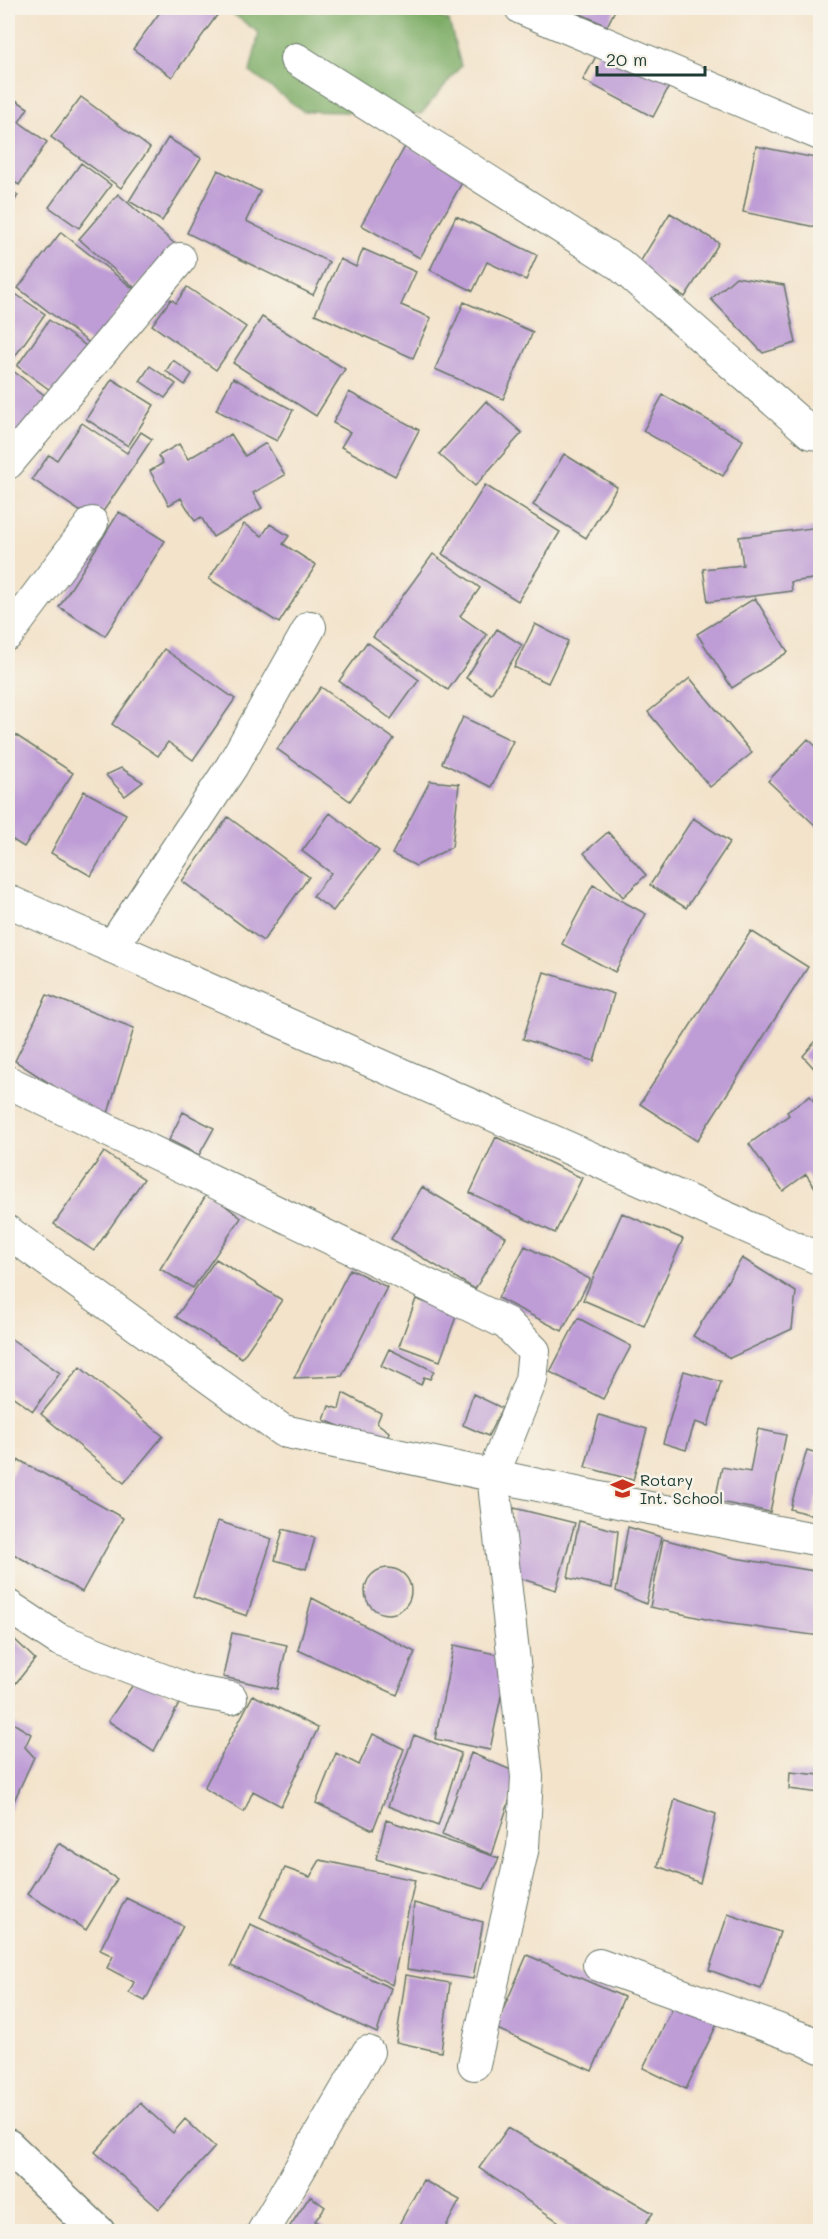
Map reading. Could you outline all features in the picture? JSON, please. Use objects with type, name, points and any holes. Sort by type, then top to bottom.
[{"type":"highway","points":[[8,2146],[98,2232]]},
{"type":"street","points":[[521,8],[820,134]]},
{"type":"street","points":[[296,59],[619,264],[811,433],[820,434]]},
{"type":"street","points":[[8,463],[180,259]]},
{"type":"street","points":[[8,634],[92,523]]},
{"type":"street","points":[[112,947],[232,766],[310,627]]},
{"type":"street","points":[[8,901],[820,1258]]},
{"type":"street","points":[[8,1082],[506,1323],[534,1352],[531,1380],[493,1475],[527,1777],[523,1847],[474,2064]]},
{"type":"street","points":[[8,1232],[283,1431],[820,1540]]},
{"type":"street","points":[[8,1606],[58,1639],[191,1691],[231,1698]]},
{"type":"street","points":[[599,1965],[804,2038],[820,2047]]},
{"type":"street","points":[[263,2232],[368,2052]]},
{"type":"green space","points":[[225,8],[420,8],[449,21],[461,66],[421,114],[303,111],[250,72],[259,33]]},
{"type":"building","points":[[163,8],[208,8],[218,14],[172,77],[133,49]]},
{"type":"building","points":[[568,8],[616,8],[607,26]]},
{"type":"building","points":[[605,40],[674,77],[653,117],[583,80]]},
{"type":"building","points":[[8,95],[28,108],[19,122],[47,142],[19,185],[8,178]]},
{"type":"building","points":[[81,97],[150,148],[121,188],[51,137]]},
{"type":"building","points":[[168,138],[201,158],[162,221],[129,201]]},
{"type":"building","points":[[406,145],[465,177],[420,258],[361,225]]},
{"type":"building","points":[[756,146],[820,159],[820,228],[743,212]]},
{"type":"building","points":[[81,163],[111,185],[79,228],[49,207]]},
{"type":"building","points":[[218,170],[260,191],[246,221],[329,262],[313,295],[187,233]]},
{"type":"building","points":[[8,179],[15,185],[11,191],[18,195],[8,212]]},
{"type":"building","points":[[118,194],[175,244],[135,288],[79,239]]},
{"type":"building","points":[[670,213],[719,243],[685,297],[637,267]]},
{"type":"building","points":[[456,216],[537,255],[526,280],[487,262],[473,291],[430,270]]},
{"type":"building","points":[[61,232],[135,290],[92,345],[18,288]]},
{"type":"building","points":[[363,249],[416,272],[401,305],[431,318],[413,358],[315,314],[340,259],[356,267]]},
{"type":"building","points":[[736,277],[784,285],[796,343],[763,353],[711,299]]},
{"type":"building","points":[[187,287],[246,327],[216,370],[152,325],[171,299],[176,303]]},
{"type":"building","points":[[11,291],[45,314],[13,359],[8,356],[8,296]]},
{"type":"building","points":[[464,302],[533,332],[503,399],[435,369]]},
{"type":"building","points":[[262,317],[345,369],[316,416],[233,363]]},
{"type":"building","points":[[49,320],[89,348],[57,395],[17,366]]},
{"type":"building","points":[[173,360],[192,374],[185,385],[166,371]]},
{"type":"building","points":[[150,366],[176,384],[165,398],[140,381]]},
{"type":"building","points":[[8,367],[48,398],[8,451]]},
{"type":"building","points":[[233,378],[293,410],[277,441],[216,410]]},
{"type":"building","points":[[112,379],[154,405],[128,446],[86,419]]},
{"type":"building","points":[[349,392],[419,430],[395,476],[341,447],[350,432],[333,423]]},
{"type":"building","points":[[663,395],[743,440],[723,476],[643,431]]},
{"type":"building","points":[[486,401],[522,433],[475,486],[439,454]]},
{"type":"building","points":[[82,423],[127,453],[141,432],[152,439],[96,522],[32,479],[49,455],[57,460]]},
{"type":"building","points":[[231,434],[245,456],[266,443],[285,475],[253,493],[262,508],[213,537],[201,517],[195,521],[181,498],[169,505],[150,471],[163,463],[158,456],[179,444],[188,459]]},
{"type":"building","points":[[564,454],[617,487],[586,538],[533,505]]},
{"type":"building","points":[[485,485],[560,532],[518,601],[442,554]]},
{"type":"building","points":[[119,512],[165,541],[105,636],[59,607]]},
{"type":"building","points":[[244,524],[262,536],[270,524],[289,536],[283,544],[316,565],[279,623],[209,579]]},
{"type":"building","points":[[820,527],[820,578],[791,582],[792,591],[708,602],[703,569],[743,565],[739,537]]},
{"type":"building","points":[[433,554],[480,588],[460,616],[487,635],[448,690],[373,637]]},
{"type":"building","points":[[755,598],[788,652],[732,688],[697,634]]},
{"type":"building","points":[[535,624],[568,641],[548,683],[514,667]]},
{"type":"building","points":[[497,629],[522,645],[491,694],[466,678]]},
{"type":"building","points":[[367,642],[419,680],[391,719],[339,681]]},
{"type":"building","points":[[164,649],[235,699],[193,760],[168,742],[158,756],[112,724]]},
{"type":"building","points":[[690,678],[752,753],[710,787],[648,712]]},
{"type":"building","points":[[321,687],[394,739],[350,801],[277,749]]},
{"type":"building","points":[[463,717],[513,741],[491,787],[442,763]]},
{"type":"building","points":[[8,730],[73,773],[24,847],[8,837]]},
{"type":"building","points":[[808,739],[820,750],[820,824],[817,827],[768,781]]},
{"type":"building","points":[[121,768],[143,782],[125,796],[106,775]]},
{"type":"building","points":[[430,781],[459,784],[452,847],[416,866],[392,854]]},
{"type":"building","points":[[84,791],[126,814],[91,876],[51,853]]},
{"type":"building","points":[[330,813],[379,851],[333,911],[313,896],[331,873],[302,851]]},
{"type":"building","points":[[228,817],[309,877],[263,941],[182,881]]},
{"type":"building","points":[[693,818],[730,842],[686,908],[650,885]]},
{"type":"building","points":[[608,832],[646,875],[623,897],[584,853]]},
{"type":"building","points":[[593,885],[646,914],[615,972],[562,944]]},
{"type":"building","points":[[751,931],[808,967],[697,1141],[640,1104]]},
{"type":"building","points":[[544,972],[614,994],[594,1061],[523,1039]]},
{"type":"building","points":[[47,995],[134,1028],[106,1120],[15,1061]]},
{"type":"building","points":[[820,1036],[820,1075],[803,1056]]},
{"type":"building","points":[[810,1096],[820,1110],[820,1195],[806,1174],[783,1191],[749,1144],[789,1115],[787,1112]]},
{"type":"building","points":[[183,1112],[214,1128],[199,1155],[169,1140]]},
{"type":"building","points":[[496,1137],[582,1178],[555,1233],[470,1193]]},
{"type":"building","points":[[104,1152],[144,1179],[94,1251],[54,1224]]},
{"type":"building","points":[[422,1187],[506,1237],[475,1289],[391,1239]]},
{"type":"building","points":[[208,1192],[241,1218],[193,1288],[160,1269]]},
{"type":"building","points":[[622,1213],[683,1239],[644,1326],[583,1300]]},
{"type":"building","points":[[525,1246],[590,1279],[562,1331],[498,1298]]},
{"type":"building","points":[[742,1258],[796,1292],[792,1329],[730,1358],[693,1336]]},
{"type":"building","points":[[216,1259],[282,1300],[242,1358],[176,1317]]},
{"type":"building","points":[[350,1269],[387,1287],[342,1376],[294,1378]]},
{"type":"building","points":[[416,1299],[457,1314],[440,1361],[399,1346]]},
{"type":"building","points":[[578,1318],[631,1346],[603,1399],[550,1372]]},
{"type":"building","points":[[10,1338],[60,1373],[33,1411],[8,1393],[8,1342]]},
{"type":"building","points":[[389,1349],[434,1371],[430,1379],[424,1377],[421,1385],[381,1366]]},
{"type":"building","points":[[80,1367],[163,1436],[124,1483],[41,1414]]},
{"type":"building","points":[[684,1371],[721,1382],[708,1426],[695,1422],[686,1450],[663,1443]]},
{"type":"building","points":[[343,1393],[381,1413],[377,1423],[389,1432],[385,1445],[324,1420],[329,1406],[339,1409]]},
{"type":"building","points":[[473,1394],[502,1408],[488,1436],[463,1425]]},
{"type":"building","points":[[599,1415],[647,1429],[633,1480],[585,1467]]},
{"type":"building","points":[[758,1429],[786,1435],[770,1512],[715,1501],[722,1467],[750,1472]]},
{"type":"building","points":[[807,1450],[820,1454],[820,1498],[818,1497],[812,1515],[790,1509]]},
{"type":"building","points":[[19,1460],[123,1518],[82,1592],[8,1551],[8,1480]]},
{"type":"building","points":[[514,1508],[575,1523],[556,1590],[507,1574]]},
{"type":"building","points":[[218,1521],[272,1539],[247,1616],[193,1597]]},
{"type":"building","points":[[579,1521],[618,1531],[612,1588],[568,1578]]},
{"type":"building","points":[[628,1527],[661,1537],[646,1604],[616,1591]]},
{"type":"building","points":[[283,1529],[315,1538],[306,1569],[275,1560]]},
{"type":"building","points":[[663,1539],[735,1558],[820,1572],[820,1636],[724,1623],[650,1607]]},
{"type":"building","points":[[388,1568],[404,1575],[411,1591],[404,1607],[388,1614],[372,1607],[365,1591],[372,1575]]},
{"type":"building","points":[[312,1598],[415,1652],[397,1695],[298,1650]]},
{"type":"building","points":[[8,1633],[35,1659],[8,1693]]},
{"type":"building","points":[[232,1633],[287,1645],[277,1689],[223,1677]]},
{"type":"building","points":[[454,1645],[509,1657],[490,1750],[435,1739]]},
{"type":"building","points":[[137,1679],[180,1702],[154,1751],[108,1721]]},
{"type":"building","points":[[253,1695],[318,1728],[281,1806],[253,1791],[244,1812],[204,1788]]},
{"type":"building","points":[[8,1720],[31,1734],[25,1747],[34,1757],[8,1814]]},
{"type":"building","points":[[373,1734],[404,1749],[373,1830],[316,1803],[336,1753],[359,1765]]},
{"type":"building","points":[[414,1735],[461,1753],[438,1826],[388,1806]]},
{"type":"building","points":[[471,1753],[518,1773],[492,1855],[442,1835]]},
{"type":"building","points":[[790,1772],[820,1775],[820,1793],[789,1789]]},
{"type":"building","points":[[675,1799],[716,1814],[700,1883],[658,1866]]},
{"type":"building","points":[[386,1820],[499,1858],[484,1889],[376,1859]]},
{"type":"building","points":[[59,1843],[117,1879],[86,1930],[27,1894]]},
{"type":"building","points":[[320,1860],[415,1880],[392,1985],[260,1917],[285,1868],[310,1877]]},
{"type":"building","points":[[126,1898],[183,1926],[145,2001],[129,1993],[134,1982],[107,1968],[113,1956],[100,1950]]},
{"type":"building","points":[[414,1903],[483,1922],[473,1979],[407,1969]]},
{"type":"building","points":[[728,1914],[780,1932],[761,1989],[709,1970]]},
{"type":"building","points":[[250,1924],[391,1988],[377,2033],[231,1966]]},
{"type":"building","points":[[527,1955],[624,1997],[592,2071],[495,2028]]},
{"type":"building","points":[[406,1975],[450,1983],[441,2052],[396,2042]]},
{"type":"building","points":[[678,1998],[720,2018],[686,2089],[643,2068]]},
{"type":"building","points":[[140,2103],[173,2133],[185,2119],[215,2147],[159,2209],[95,2152]]},
{"type":"building","points":[[508,2128],[653,2213],[639,2232],[574,2232],[479,2168]]},
{"type":"building","points":[[423,2180],[460,2200],[443,2232],[395,2232]]},
{"type":"building","points":[[310,2196],[325,2207],[315,2221],[331,2232],[286,2232]]},
{"type":"place","name":"Rotary Int. School","points":[[622,1489]]}]
